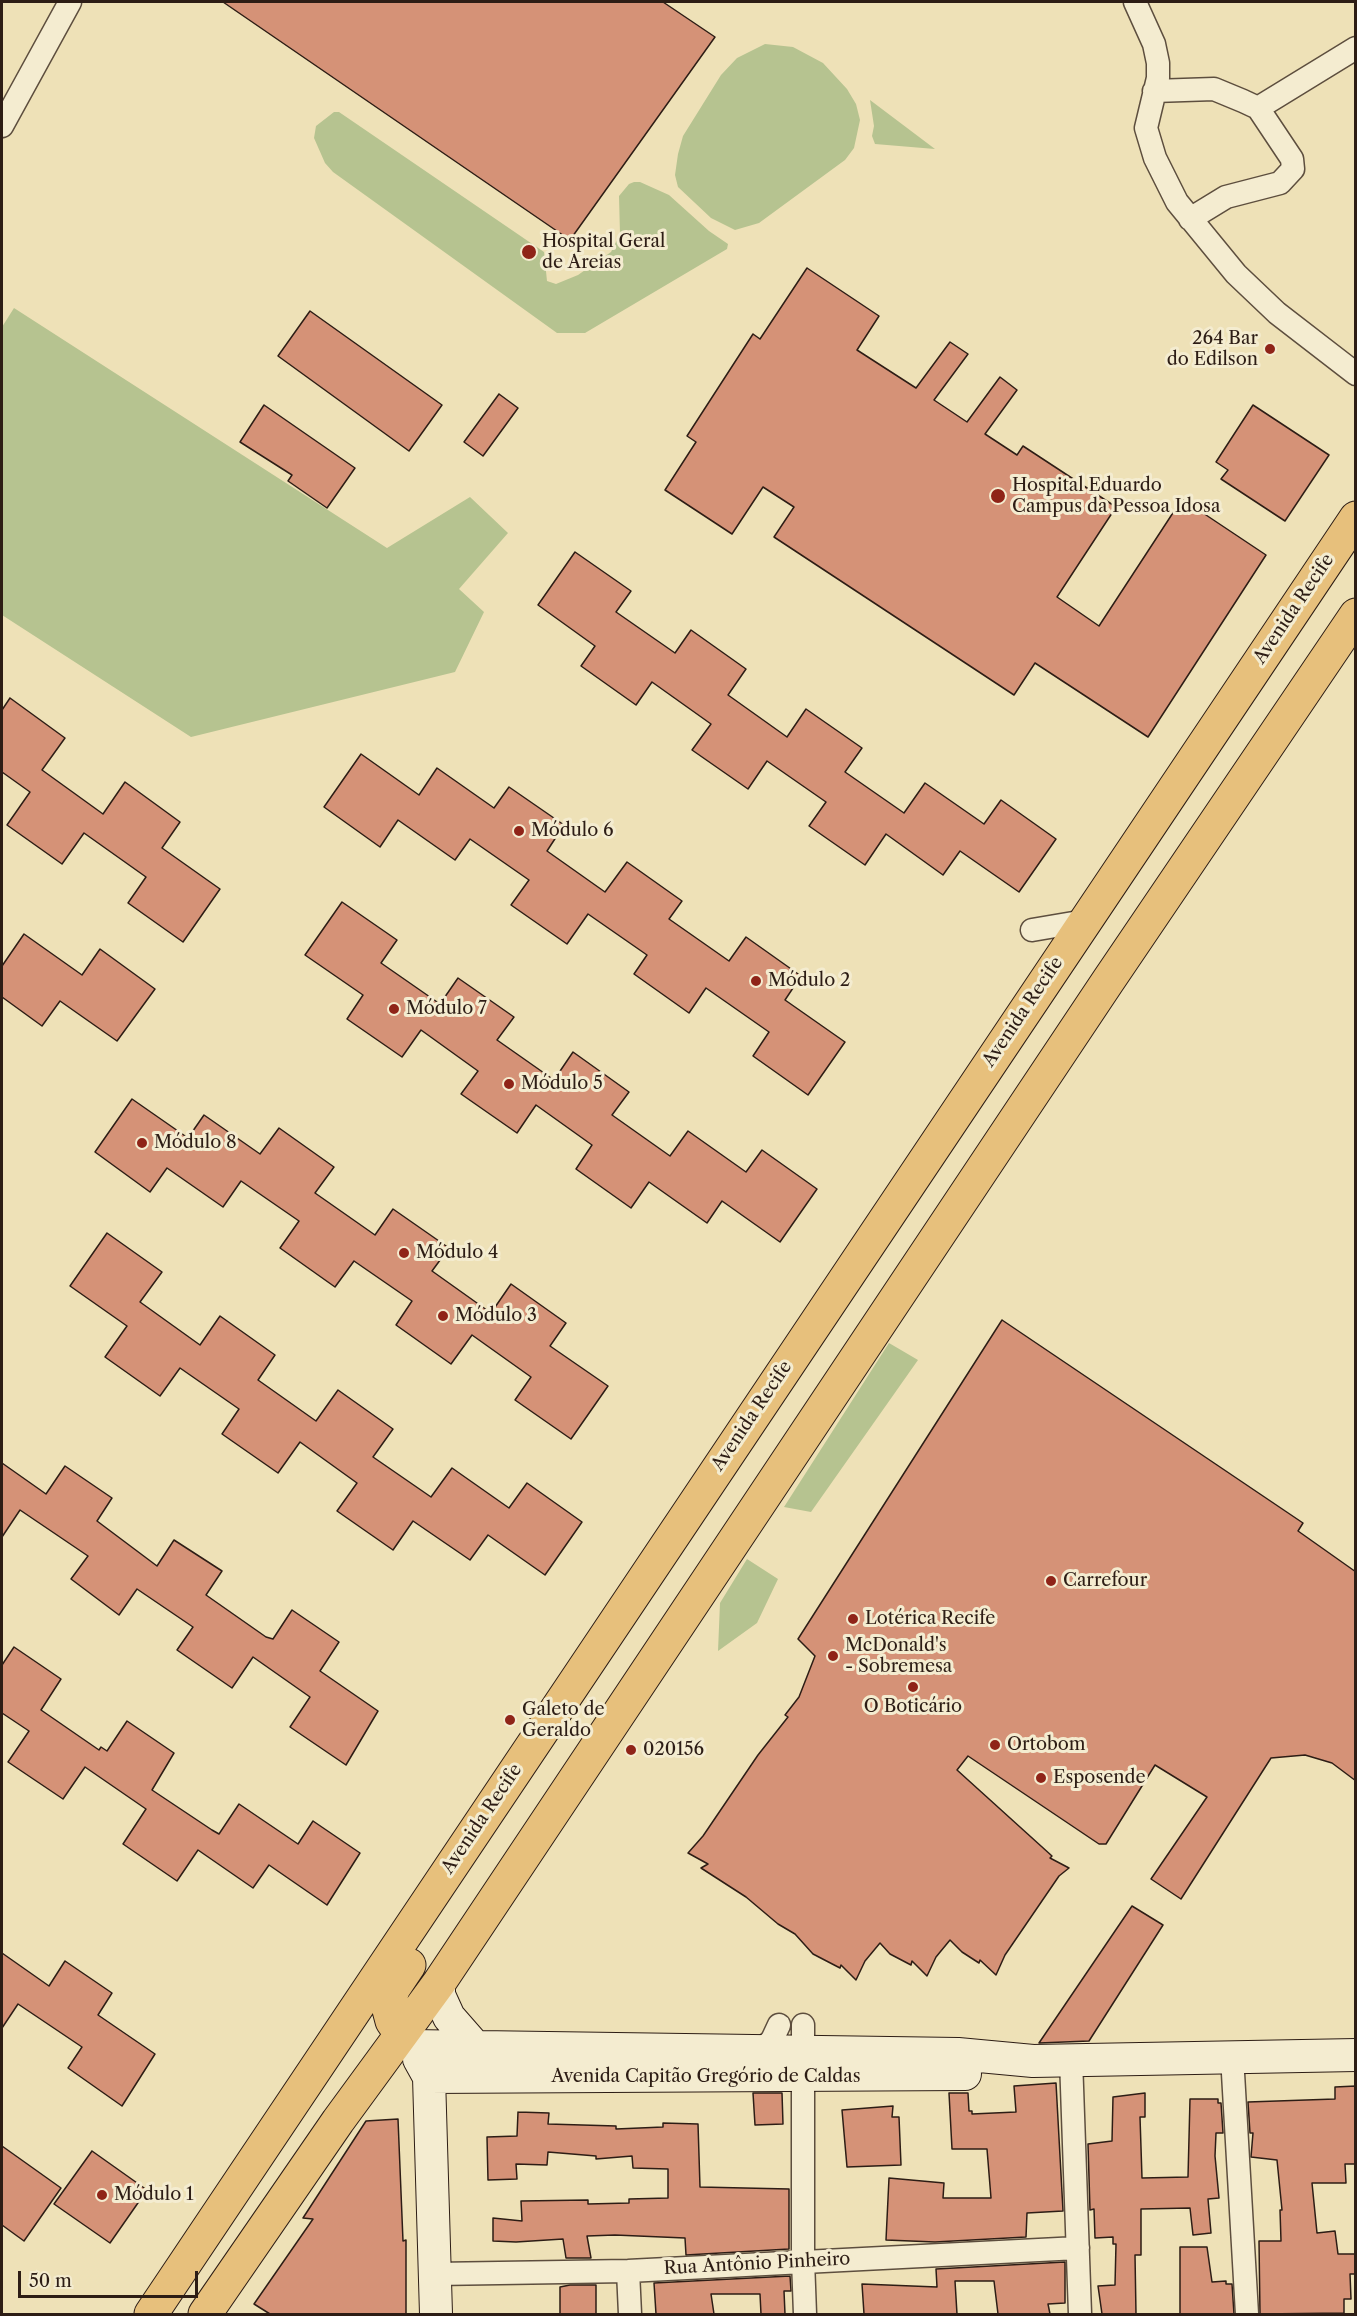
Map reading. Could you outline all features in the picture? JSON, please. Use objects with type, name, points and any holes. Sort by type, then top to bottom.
[{"type":"main road","name":"Avenida Recife","points":[[151,2314],[1356,518]]},
{"type":"main road","points":[[205,2314],[406,2040],[439,1983],[1107,981],[1356,615]]},
{"type":"main road","points":[[436,2314],[429,2077],[388,2012],[388,2000],[537,1767],[550,1743],[565,1694]]},
{"type":"main road","points":[[439,1983],[439,1995],[449,2017],[477,2049]]},
{"type":"main road","name":"Avenida Capitão Gregório de Caldas","points":[[406,2040],[477,2049],[802,2051],[982,2073],[1033,2061],[1071,2059],[1356,2055]]},
{"type":"main road","name":"Avenida Capitão Gregório de Caldas","points":[[429,2077],[802,2051]]},
{"type":"street","points":[[2,126],[70,2]]},
{"type":"street","points":[[1135,2],[1154,44],[1158,63],[1146,128],[1159,167],[1177,202],[1236,274],[1277,313],[1356,374]]},
{"type":"street","points":[[1258,108],[1356,48]]},
{"type":"street","points":[[1154,91],[1214,89],[1258,108],[1292,159],[1293,169],[1288,177],[1262,190],[1226,197],[1190,219]]},
{"type":"street","points":[[1032,930],[1085,921]]},
{"type":"street","points":[[760,2051],[770,2043],[779,2025]]},
{"type":"street","points":[[802,2051],[805,2314]]},
{"type":"street","points":[[1232,2056],[1247,2314]]},
{"type":"street","points":[[1071,2059],[1080,2314]]},
{"type":"street","name":"Rua Antônio Pinheiro","points":[[435,2274],[628,2271],[803,2260],[1078,2248]]},
{"type":"street","points":[[628,2271],[630,2314]]},
{"type":"green space","points":[[765,44],[793,47],[823,63],[847,89],[856,104],[860,120],[854,148],[845,160],[759,223],[735,230],[711,218],[678,187],[675,175],[678,154],[683,136],[721,75],[737,58]]},
{"type":"green space","points":[[870,100],[935,149],[875,144],[872,136],[874,126]]},
{"type":"green space","points":[[334,112],[339,112],[544,252],[547,281],[556,284],[578,275],[611,252],[620,234],[619,196],[629,184],[634,182],[640,182],[669,195],[709,231],[728,244],[727,249],[585,333],[557,333],[333,172],[325,163],[314,138],[316,126]]},
{"type":"green space","points":[[14,308],[387,548],[470,497],[508,533],[459,589],[484,612],[455,672],[191,737],[2,615],[2,327]]},
{"type":"green space","points":[[889,1343],[918,1360],[811,1512],[784,1507]]},
{"type":"green space","points":[[747,1559],[778,1579],[757,1623],[718,1651],[720,1603]]},
{"type":"building","name":"Hospital Geral de Areias","points":[[223,2],[663,2],[715,37],[570,240]]},
{"type":"building","name":"Hospital Eduardo Campus da Pessoa Idosa","points":[[807,268],[879,316],[857,350],[916,388],[950,342],[968,354],[934,400],[967,422],[1000,377],[1017,390],[985,434],[1017,455],[1023,446],[1116,507],[1057,597],[1099,626],[1182,499],[1266,555],[1148,737],[1035,663],[1014,695],[774,537],[794,507],[763,487],[732,534],[665,490],[696,442],[687,436],[753,334],[760,339]]},
{"type":"building","points":[[310,311],[442,405],[409,451],[278,356]]},
{"type":"building","points":[[499,394],[518,408],[483,456],[464,442]]},
{"type":"building","points":[[264,405],[355,468],[327,508],[288,481],[292,475],[240,442]]},
{"type":"building","name":"Hospital Eduardo Campus da Pessoa Idosa","points":[[1253,405],[1329,455],[1285,521],[1221,479],[1228,470],[1216,462]]},
{"type":"building","points":[[575,552],[631,591],[616,612],[675,653],[691,630],[746,669],[728,695],[787,737],[806,709],[862,748],[845,772],[904,813],[925,783],[984,824],[1001,800],[1056,839],[1019,892],[960,851],[943,875],[886,834],[865,865],[809,826],[826,802],[767,761],[748,789],[692,750],[711,724],[652,682],[636,705],[581,666],[595,646],[538,605]]},
{"type":"building","points":[[10,698],[65,738],[42,770],[103,814],[125,782],[180,822],[162,848],[220,889],[183,942],[128,903],[146,877],[84,833],[62,864],[7,825],[30,792],[2,772],[2,710]]},
{"type":"building","points":[[361,754],[419,795],[437,768],[494,808],[509,787],[564,825],[547,851],[605,892],[627,862],[682,901],[669,919],[729,961],[746,937],[801,976],[785,1000],[845,1042],[808,1095],[753,1056],[769,1032],[706,988],[689,1013],[634,974],[647,955],[588,914],[567,944],[511,905],[529,880],[470,839],[455,860],[398,820],[380,847],[324,807]]},
{"type":"building","points":[[342,902],[397,940],[381,963],[440,1004],[458,978],[514,1017],[497,1040],[554,1080],[573,1052],[629,1092],[612,1115],[670,1156],[688,1131],[746,1172],[762,1150],[817,1189],[780,1242],[722,1201],[707,1223],[649,1182],[631,1208],[576,1169],[592,1145],[536,1105],[517,1133],[461,1094],[478,1071],[421,1030],[402,1057],[347,1019],[363,995],[305,955]]},
{"type":"building","points":[[24,934],[82,975],[100,949],[155,989],[117,1041],[60,1001],[42,1026],[2,997],[2,966]]},
{"type":"building","points":[[132,1099],[188,1138],[204,1115],[260,1154],[279,1128],[334,1167],[315,1193],[375,1235],[393,1209],[449,1248],[432,1271],[491,1313],[511,1284],[566,1323],[550,1346],[608,1386],[571,1439],[515,1400],[531,1377],[472,1335],[451,1364],[396,1325],[412,1301],[354,1261],[335,1287],[280,1248],[299,1221],[241,1181],[223,1207],[167,1168],[150,1192],[95,1152]]},
{"type":"building","points":[[107,1233],[162,1272],[140,1302],[200,1345],[220,1316],[275,1355],[258,1380],[316,1421],[338,1390],[393,1429],[373,1457],[431,1497],[452,1468],[509,1508],[527,1483],[582,1522],[545,1575],[488,1535],[470,1560],[413,1521],[393,1550],[337,1511],[357,1483],[300,1442],[278,1473],[222,1434],[239,1409],[180,1368],[160,1396],[105,1357],[127,1326],[70,1286]]},
{"type":"building","points":[[1002,1320],[1303,1523],[1298,1531],[1356,1572],[1356,1781],[1332,1763],[1305,1755],[1271,1758],[1181,1899],[1151,1879],[1207,1797],[1155,1765],[1106,1844],[1099,1844],[968,1756],[957,1770],[1052,1856],[1050,1858],[1069,1868],[1059,1876],[1005,1955],[996,1975],[980,1960],[979,1963],[962,1952],[950,1940],[936,1957],[927,1976],[912,1961],[911,1965],[890,1954],[880,1943],[865,1961],[856,1980],[841,1965],[840,1968],[813,1954],[795,1934],[778,1924],[746,1897],[701,1868],[708,1864],[688,1853],[703,1836],[758,1755],[788,1717],[785,1715],[799,1697],[815,1656],[798,1639]]},
{"type":"building","points":[[2,1463],[46,1494],[65,1466],[112,1498],[97,1521],[157,1566],[174,1540],[222,1571],[206,1595],[266,1637],[273,1639],[292,1610],[339,1642],[320,1671],[378,1711],[346,1765],[290,1727],[310,1697],[253,1657],[232,1688],[177,1650],[193,1627],[137,1589],[119,1615],[71,1579],[88,1556],[20,1510],[2,1537]]},
{"type":"building","points":[[14,1647],[61,1679],[41,1710],[99,1750],[101,1747],[107,1751],[127,1721],[174,1753],[152,1790],[212,1830],[219,1834],[239,1804],[298,1844],[313,1821],[360,1853],[327,1905],[269,1865],[253,1888],[198,1850],[177,1881],[123,1844],[146,1809],[85,1767],[63,1799],[8,1762],[29,1731],[2,1713],[2,1665]]},
{"type":"building","points":[[1132,1906],[1163,1925],[1089,2041],[1039,2043]]},
{"type":"building","points":[[2,1953],[49,1986],[65,1961],[112,1993],[98,2015],[155,2054],[122,2106],[68,2068],[82,2047],[18,2004],[2,2028]]},
{"type":"building","points":[[1056,2083],[1063,2211],[1027,2213],[1026,2237],[935,2242],[886,2240],[889,2178],[944,2183],[943,2198],[991,2198],[987,2149],[952,2149],[949,2093],[968,2093],[969,2111],[972,2111],[972,2114],[1016,2112],[1014,2086]]},
{"type":"building","points":[[1356,2086],[1355,2164],[1345,2164],[1346,2183],[1312,2183],[1317,2233],[1335,2231],[1338,2254],[1356,2254],[1356,2274],[1350,2274],[1351,2299],[1344,2299],[1344,2313],[1260,2314],[1259,2241],[1281,2241],[1280,2210],[1282,2210],[1277,2160],[1251,2157],[1253,2133],[1250,2133],[1248,2102],[1335,2099],[1335,2087]]},
{"type":"building","points":[[753,2093],[782,2093],[783,2124],[755,2125]]},
{"type":"building","points":[[1145,2093],[1145,2117],[1140,2117],[1142,2178],[1188,2177],[1190,2099],[1218,2099],[1218,2103],[1221,2103],[1223,2133],[1216,2133],[1215,2156],[1219,2198],[1208,2199],[1211,2233],[1193,2235],[1190,2208],[1141,2209],[1141,2255],[1135,2255],[1136,2314],[1102,2314],[1098,2286],[1115,2285],[1116,2244],[1113,2244],[1113,2237],[1095,2238],[1094,2209],[1090,2210],[1088,2144],[1112,2141],[1113,2097]]},
{"type":"building","points":[[893,2106],[892,2117],[899,2117],[901,2165],[847,2167],[842,2110]]},
{"type":"building","points":[[518,2112],[549,2113],[548,2124],[616,2126],[616,2129],[663,2127],[663,2123],[698,2124],[700,2187],[789,2189],[789,2249],[686,2255],[685,2238],[587,2236],[591,2258],[566,2258],[563,2239],[493,2241],[493,2218],[522,2221],[521,2201],[588,2200],[588,2204],[629,2203],[629,2199],[668,2198],[668,2169],[633,2168],[632,2156],[596,2159],[596,2156],[548,2152],[547,2165],[516,2164],[517,2179],[488,2180],[487,2137],[517,2136]]},
{"type":"building","points":[[398,2119],[403,2241],[406,2240],[406,2314],[270,2314],[254,2304],[313,2219],[303,2218],[366,2121]]},
{"type":"building","points":[[2,2146],[61,2188],[24,2241],[2,2225]]},
{"type":"building","name":"Módulo 1","points":[[92,2151],[147,2190],[110,2243],[54,2204]]},
{"type":"building","points":[[1180,2247],[1207,2247],[1212,2282],[1226,2281],[1226,2284],[1232,2284],[1234,2314],[1180,2314]]},
{"type":"building","points":[[1065,2262],[1065,2303],[1048,2304],[1050,2314],[998,2314],[994,2281],[955,2281],[957,2314],[864,2314],[862,2284],[937,2287],[936,2269]]},
{"type":"building","points":[[790,2276],[791,2291],[784,2291],[785,2314],[761,2314],[760,2294],[711,2294],[714,2314],[656,2314],[654,2283]]},
{"type":"building","points":[[596,2285],[596,2314],[560,2314],[560,2287]]},
{"type":"place","name":"Hospital Geral de Areias","points":[[529,252]]},
{"type":"place","name":"264 Bar do Edilson","points":[[1270,349]]},
{"type":"place","name":"Hospital Eduardo Campus da Pessoa Idosa","points":[[998,496]]},
{"type":"place","name":"Módulo 6","points":[[519,831]]},
{"type":"place","name":"Módulo 2","points":[[756,981]]},
{"type":"place","name":"Módulo 7","points":[[394,1009]]},
{"type":"place","name":"Módulo 5","points":[[509,1084]]},
{"type":"place","name":"Módulo 8","points":[[142,1143]]},
{"type":"place","name":"Módulo 4","points":[[404,1253]]},
{"type":"place","name":"Módulo 3","points":[[443,1316]]},
{"type":"place","name":"Carrefour","points":[[1051,1581]]},
{"type":"place","name":"Lotérica Recife","points":[[853,1619]]},
{"type":"place","name":"McDonald's - Sobremesa","points":[[833,1656]]},
{"type":"place","name":"O Boticário","points":[[913,1687]]},
{"type":"place","name":"Galeto de Geraldo","points":[[510,1720]]},
{"type":"place","name":"Ortobom","points":[[995,1745]]},
{"type":"place","name":"020156","points":[[631,1750]]},
{"type":"place","name":"Esposende","points":[[1041,1778]]},
{"type":"place","name":"Módulo 1","points":[[102,2195]]}]
